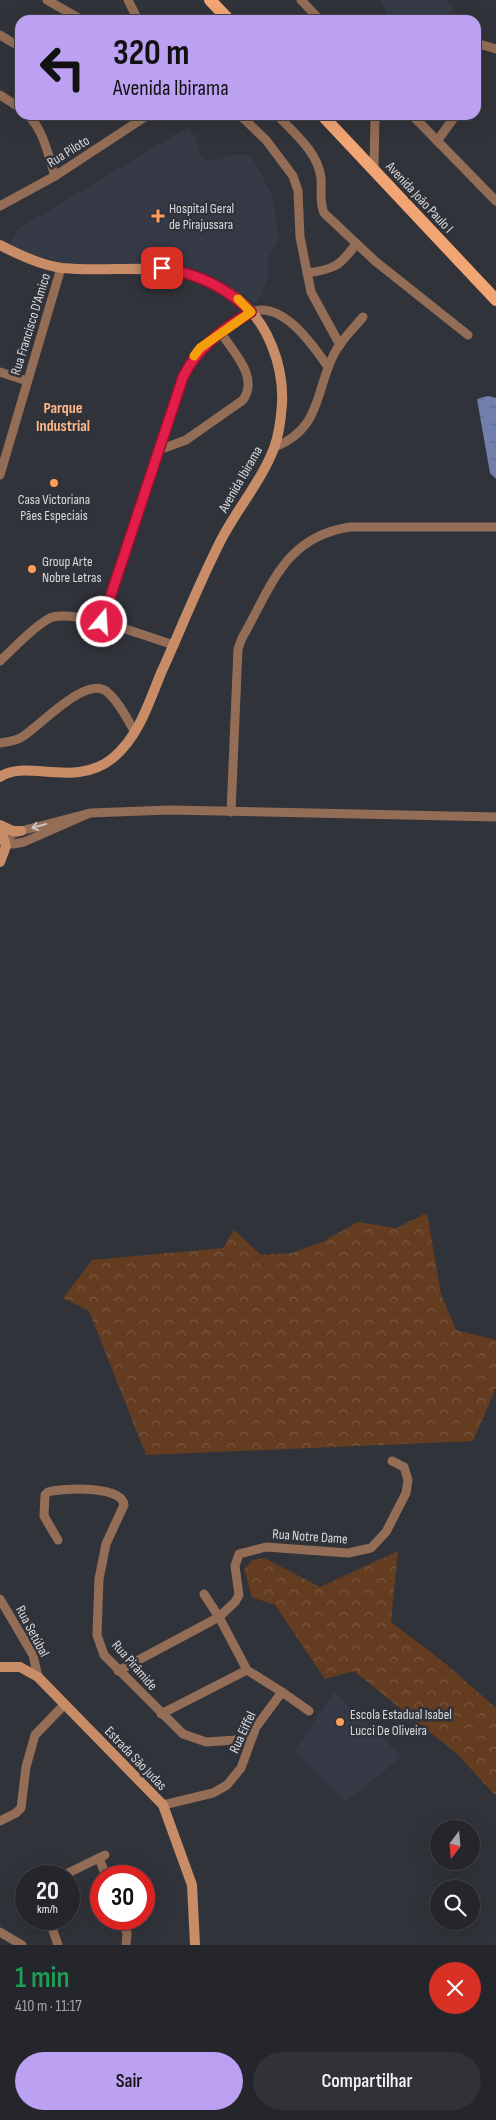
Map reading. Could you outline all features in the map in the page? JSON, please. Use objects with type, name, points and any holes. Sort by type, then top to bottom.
[{"type":"main road","points":[[210,0],[224,15]]},
{"type":"main road","name":"Avenida João Paulo I","points":[[327,120],[490,290],[496,300]]},
{"type":"main road","name":"Avenida Ibirama","points":[[0,242],[23,256],[61,268],[162,268],[184,272],[227,292],[251,312],[270,341],[281,378],[282,405],[274,447],[221,540],[135,732],[114,757],[86,772],[66,774],[12,771],[0,777]]},
{"type":"main road","points":[[0,862],[5,852],[0,826],[12,831],[21,831]]},
{"type":"main road","name":"Estrada São Judas","points":[[0,1667],[20,1667],[38,1677],[163,1805],[192,1885],[196,1945]]},
{"type":"street","points":[[47,0],[73,15]]},
{"type":"street","points":[[128,0],[136,15]]},
{"type":"street","points":[[300,0],[315,15]]},
{"type":"street","points":[[0,35],[15,44]]},
{"type":"street","points":[[481,46],[496,49]]},
{"type":"street","points":[[0,95],[15,105]]},
{"type":"street","points":[[32,120],[43,139],[55,176]]},
{"type":"street","name":"Rua Piloto","points":[[0,206],[55,176],[137,120]]},
{"type":"street","points":[[245,120],[266,140],[293,176],[298,191],[300,237],[311,292],[340,345]]},
{"type":"street","points":[[281,120],[315,159],[321,177],[321,204],[324,212],[356,244],[391,274],[468,335]]},
{"type":"street","points":[[374,169],[375,120]]},
{"type":"street","points":[[417,120],[496,202]]},
{"type":"street","points":[[437,141],[452,120]]},
{"type":"street","points":[[307,272],[334,268],[342,262],[356,244]]},
{"type":"street","name":"Rua Francisco D'Amico","points":[[0,475],[61,268]]},
{"type":"street","points":[[102,622],[189,363],[200,348],[251,312],[264,311],[278,315],[291,322],[314,347],[328,367]]},
{"type":"street","points":[[274,447],[290,440],[308,421],[318,402],[328,367],[340,345],[363,317]]},
{"type":"street","points":[[159,450],[186,440],[243,400],[247,394],[250,382],[247,373],[221,333]]},
{"type":"street","points":[[0,372],[27,381]]},
{"type":"street","points":[[231,812],[238,649],[242,638],[278,573],[296,549],[310,539],[333,529],[350,527],[496,527]]},
{"type":"street","points":[[0,661],[49,619],[61,615],[102,622],[174,645]]},
{"type":"street","points":[[0,743],[21,738],[78,694],[93,688],[105,691],[112,697],[135,732]]},
{"type":"street","points":[[2,842],[12,834],[21,831],[90,813],[169,810],[496,817]]},
{"type":"street","points":[[2,842],[12,844],[24,842],[90,813]]},
{"type":"street","name":"Rua Notre Dame","points":[[118,1671],[219,1617],[235,1602],[239,1595],[235,1566],[239,1554],[266,1547],[348,1553],[371,1548],[386,1532],[406,1493],[407,1473],[404,1467],[392,1461]]},
{"type":"street","name":"Rua Pirâmide","points":[[58,1540],[51,1531],[44,1516],[45,1495],[48,1492],[104,1491],[116,1494],[122,1498],[124,1505],[106,1544],[101,1563],[97,1636],[104,1654],[118,1671],[161,1714],[192,1738],[206,1742],[251,1739]]},
{"type":"street","points":[[204,1594],[219,1617],[247,1670],[309,1710]]},
{"type":"street","name":"Rua Setúbal","points":[[0,1599],[33,1655],[38,1677]]},
{"type":"street","points":[[161,1714],[247,1670]]},
{"type":"street","name":"Rua Eiffel","points":[[163,1805],[213,1793],[226,1785],[241,1768],[251,1739],[262,1718],[282,1692]]},
{"type":"street","points":[[0,1820],[16,1813],[21,1808],[26,1767],[35,1735],[64,1705]]},
{"type":"street","points":[[80,1867],[102,1857],[104,1865]]},
{"type":"street","points":[[53,1930],[58,1945]]},
{"type":"street","points":[[126,1930],[126,1945]]},
{"type":"street","points":[[0,1932],[22,1945]]},
{"type":"shaded area","points":[[381,0],[446,0],[452,6],[453,15],[387,15]]},
{"type":"shaded area","name":"Hospital Geral de Pirajussara","points":[[188,127],[196,138],[198,150],[204,159],[213,161],[238,154],[247,155],[253,159],[273,197],[279,241],[268,258],[269,275],[257,304],[226,282],[186,266],[161,263],[67,264],[31,254],[12,245],[10,242],[18,229]]},
{"type":"shaded area","name":"Escola Estadual Isabel Lucci De Oliveira","points":[[334,1692],[402,1757],[345,1802],[294,1751]]},
{"type":"green space","points":[[427,1213],[441,1294],[456,1330],[496,1340],[496,1388],[473,1441],[146,1455],[89,1311],[63,1298],[92,1260],[223,1248],[234,1230],[261,1255],[292,1253],[322,1242],[358,1222],[396,1228]]},
{"type":"green space","points":[[398,1551],[391,1622],[446,1664],[496,1708],[496,1796],[457,1754],[354,1671],[325,1679],[275,1605],[252,1597],[244,1569],[253,1560],[264,1558],[320,1587]]},
{"type":"water","points":[[488,396],[496,398],[496,479],[490,473],[477,399]]},
{"type":"slow traffic","points":[[194,356],[200,348],[251,312],[238,299]]},
{"type":"place","name":"Hospital Geral de Pirajussara","points":[[158,216]]},
{"type":"place","name":"Casa Victoriana Pães Especiais","points":[[54,483]]},
{"type":"place","name":"Group Arte Nobre Letras","points":[[32,569]]},
{"type":"place","name":"Escola Estadual Isabel Lucci De Oliveira","points":[[340,1722]]},
{"type":"district","name":"Parque Industrial","points":[[63,416]]},
{"type":"route","points":[[102,622],[189,363],[200,348],[251,312],[238,299],[204,280],[184,272],[162,268]]}]
